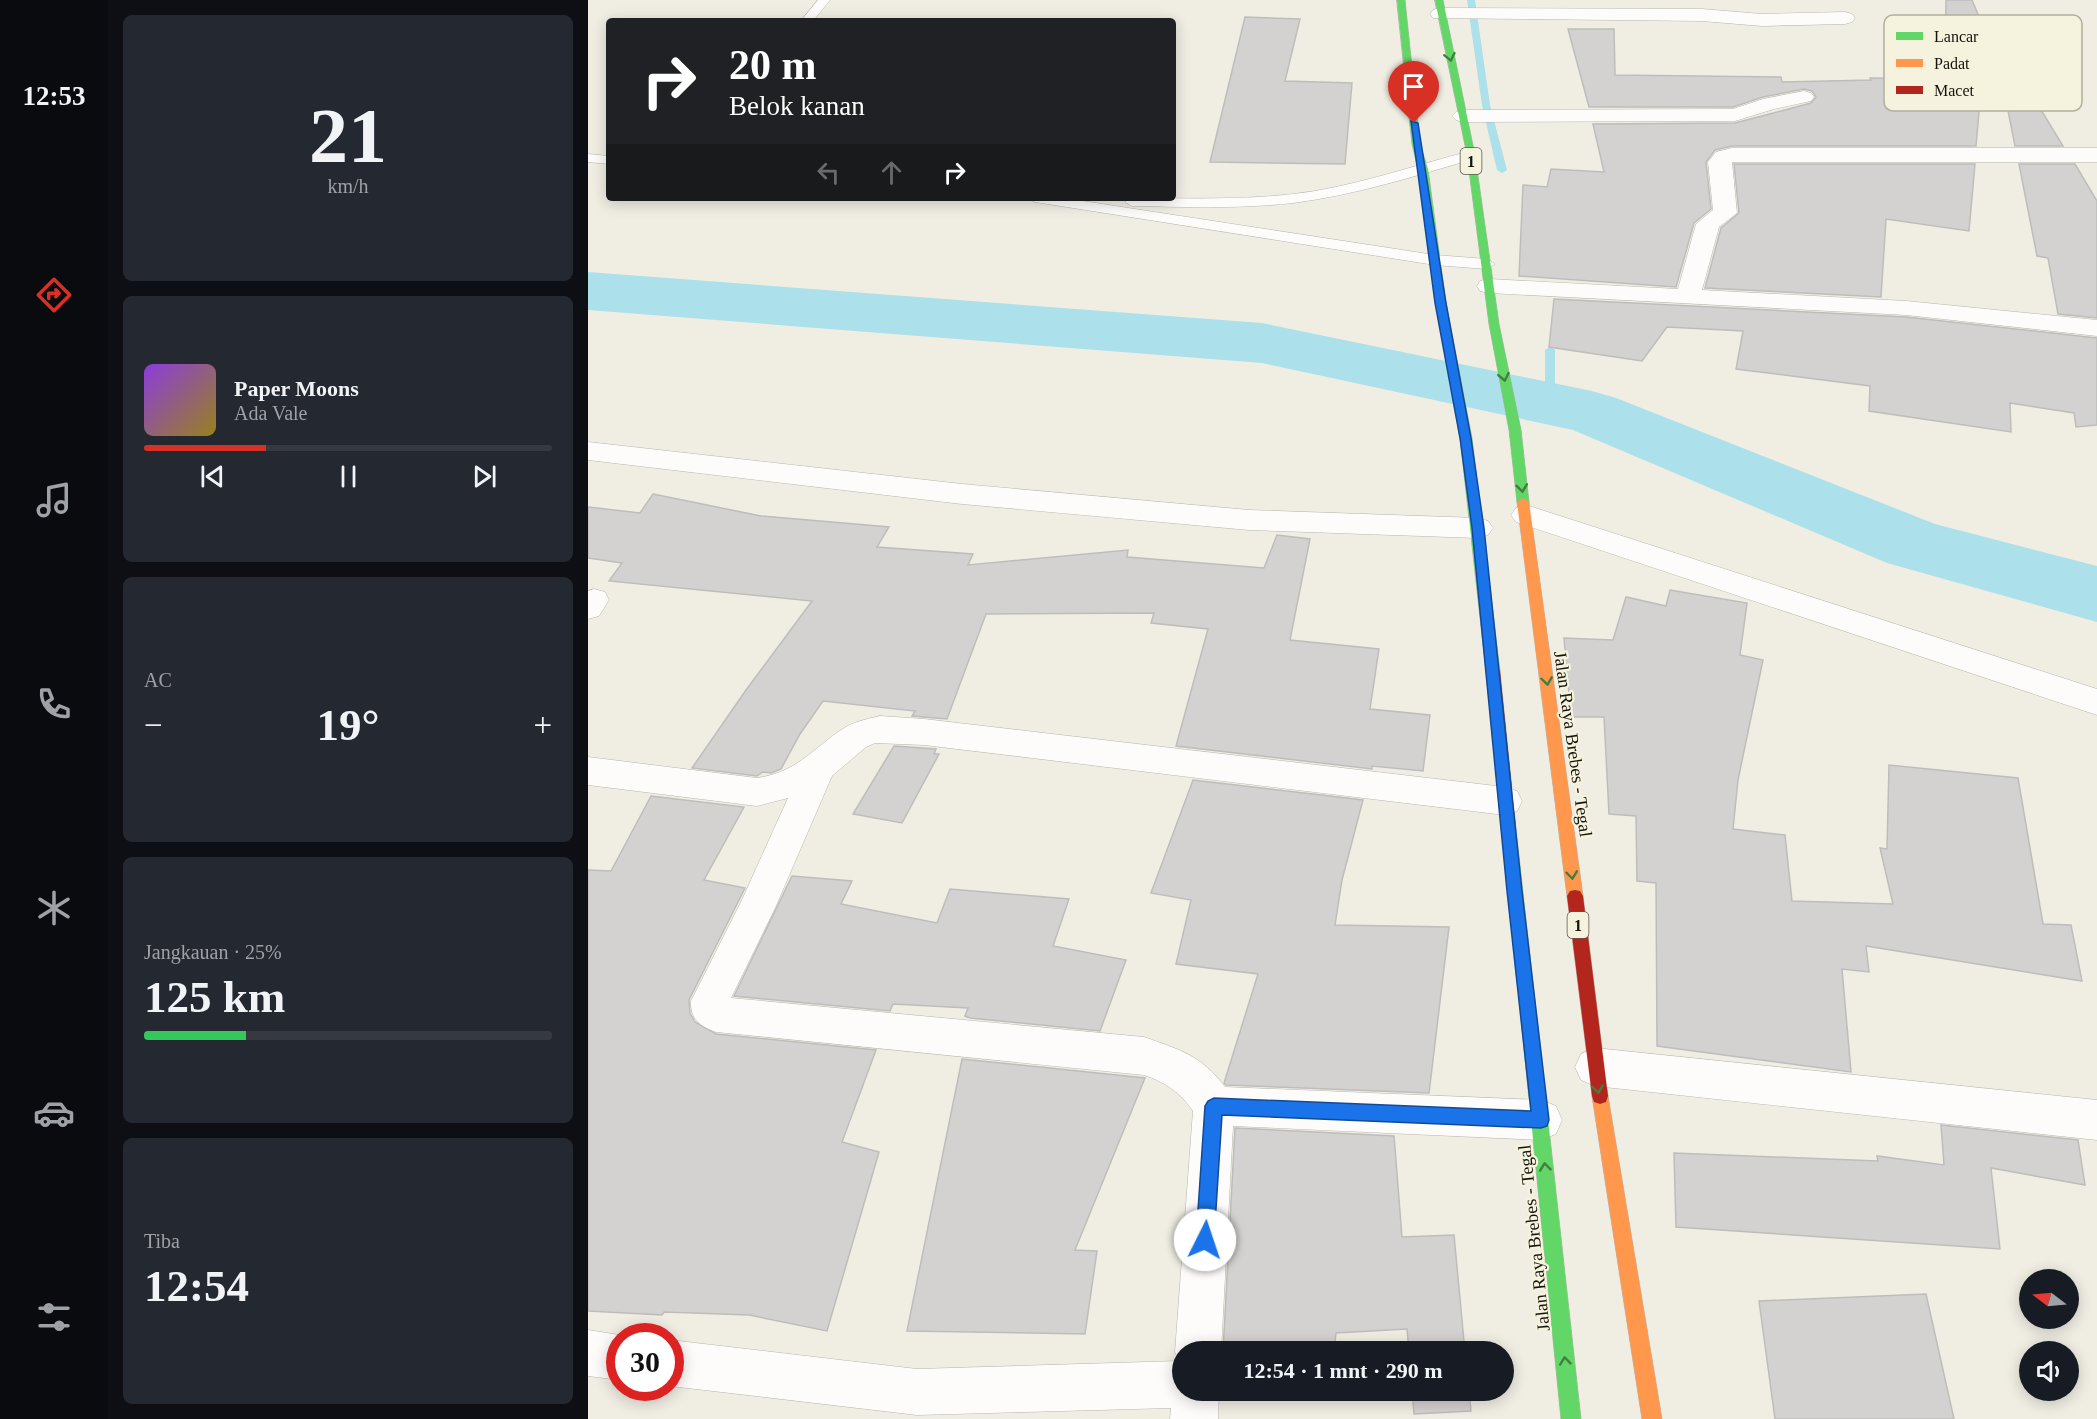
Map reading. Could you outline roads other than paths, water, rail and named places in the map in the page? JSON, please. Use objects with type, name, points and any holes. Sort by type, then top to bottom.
[{"type":"highway","name":"Jalan Raya Brebes - Tegal","points":[[1401,0],[1416,144],[1423,169],[1441,303],[1466,438],[1478,528],[1571,1419]]},
{"type":"highway","name":"1","points":[[1440,7],[1470,115],[1471,154],[1488,275]]},
{"type":"highway","name":"Jalan Raya Brebes - Tegal","points":[[1488,275],[1494,324],[1515,430],[1536,610],[1563,794],[1595,1067],[1652,1419]]},
{"type":"street","points":[[1440,7],[1461,14],[1722,15],[1762,20],[1845,18]]},
{"type":"street","points":[[1470,115],[1735,115],[1770,103],[1804,97]]},
{"type":"street","points":[[1688,296],[1708,224],[1725,213],[1719,162],[1732,155],[2097,155]]},
{"type":"street","points":[[1488,275],[1688,296],[1906,308],[2097,328]]},
{"type":"street","points":[[588,451],[962,494],[1249,520],[1478,528]]},
{"type":"street","points":[[1526,515],[2097,702]]},
{"type":"street","points":[[588,771],[757,792],[793,783],[819,768],[854,738],[880,729],[924,732],[1505,801]]},
{"type":"street","points":[[819,768],[757,908],[710,1001],[710,1009],[716,1014],[1144,1056],[1173,1066],[1197,1082],[1214,1106],[1199,1341]]},
{"type":"street","points":[[1595,1067],[2097,1120]]},
{"type":"street","points":[[1214,1106],[1541,1120]]},
{"type":"street","points":[[588,1353],[606,1355]]},
{"type":"street","points":[[684,1365],[917,1392],[1172,1384]]},
{"type":"street","points":[[1194,1419],[1195,1401]]},
{"type":"lane","points":[[809,18],[824,0]]},
{"type":"lane","points":[[1104,201],[1265,200],[1315,195],[1423,169],[1471,154]]},
{"type":"lane","points":[[588,158],[606,160]]},
{"type":"lane","points":[[1065,201],[1435,260],[1488,275]]},
{"type":"waterway","points":[[1471,0],[1486,105],[1502,170]]},
{"type":"waterway","points":[[588,291],[1262,343],[1592,413],[1914,545],[2097,594]]},
{"type":"waterway","points":[[1550,350],[1550,404]]}]
